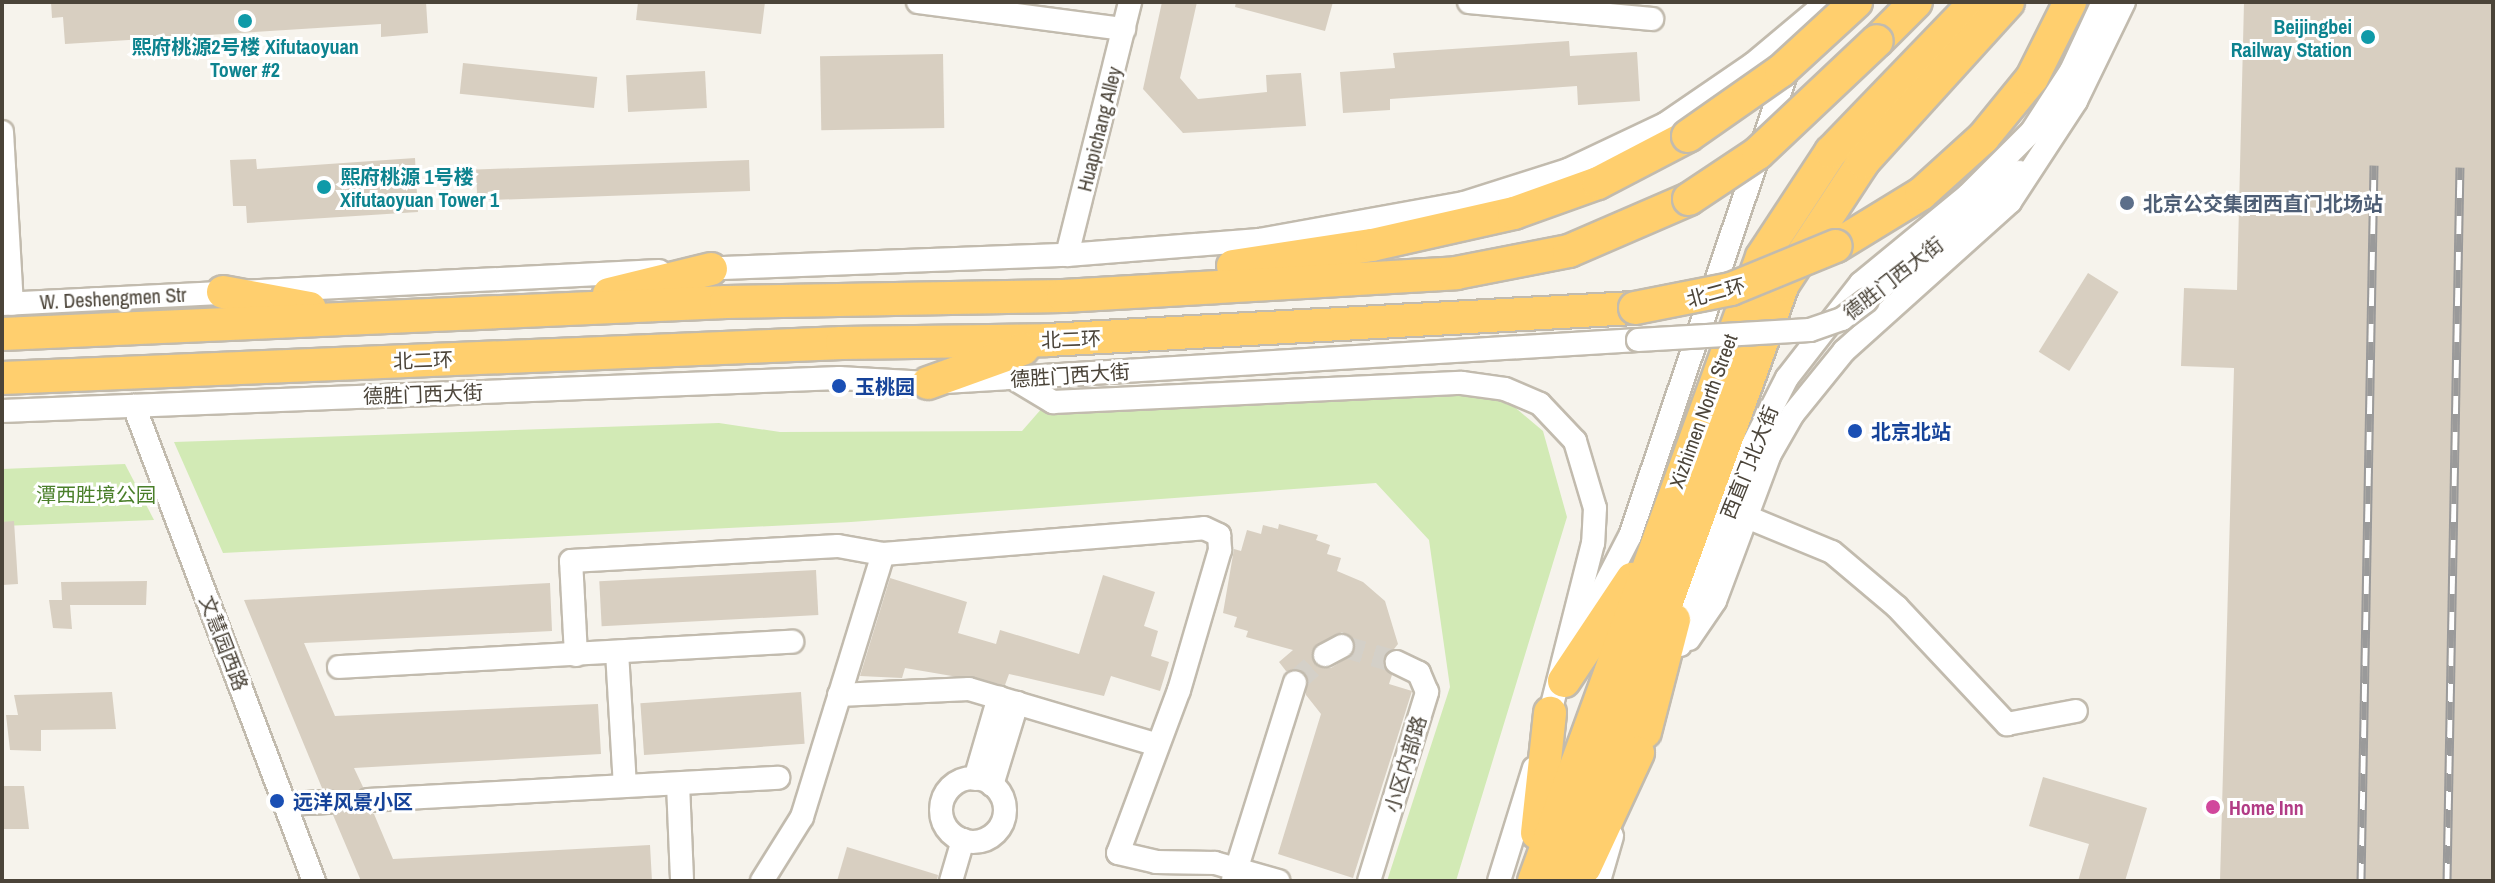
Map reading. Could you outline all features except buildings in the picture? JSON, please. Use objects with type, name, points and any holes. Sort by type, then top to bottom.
[{"type":"highway","points":[[1063,296],[1126,272],[1260,264],[1479,223],[1598,183],[1688,136],[1775,76],[1856,2]]},
{"type":"highway","points":[[2,334],[539,311],[1063,296],[1500,267],[1593,243],[1689,199],[1758,153],[1916,2]]},
{"type":"highway","name":"Xizhimen North Street","points":[[1533,881],[1741,307],[1778,227],[1839,142],[1976,2]]},
{"type":"highway","name":"Xizhimen North Street","points":[[1565,881],[1766,324],[1805,243],[1863,162],[2008,2]]},
{"type":"highway","points":[[2047,50],[2070,2]]},
{"type":"highway","points":[[2047,50],[2076,2]]},
{"type":"highway","name":"北二环","points":[[2,378],[842,343],[1637,324],[1836,246],[1901,208],[1963,158],[2020,93],[2047,50]]},
{"type":"highway","points":[[539,311],[711,269]]},
{"type":"highway","points":[[223,292],[368,318]]},
{"type":"highway","points":[[928,383],[1047,340]]},
{"type":"highway","points":[[1580,881],[1642,743],[1667,664],[1687,544]]},
{"type":"highway","points":[[1564,681],[1654,547]]},
{"type":"highway","points":[[1533,881],[1550,713]]},
{"type":"street","points":[[918,2],[1124,29]]},
{"type":"street","name":"Huapichang Alley","points":[[1067,255],[1130,2]]},
{"type":"street","points":[[1469,2],[1652,19]]},
{"type":"street","points":[[223,292],[1067,255],[1307,233],[1518,188],[1665,124],[1827,2]]},
{"type":"street","name":"西直门北大街","points":[[1599,881],[1642,743],[1675,660],[1746,458],[1787,378],[1860,284],[1968,195],[2032,131],[2071,71],[2103,2]]},
{"type":"street","points":[[1675,660],[1715,601],[1776,442],[1819,378],[1989,226],[2062,125],[2124,2]]},
{"type":"street","points":[[1550,713],[1577,640],[1630,536],[1803,23]]},
{"type":"street","name":"德胜门西大街","points":[[2,411],[839,378],[928,383],[1637,324],[1810,330],[1842,319],[1989,201],[2062,125]]},
{"type":"street","points":[[2,132],[7,304]]},
{"type":"street","name":"W. Deshengmen Str","points":[[7,304],[223,292]]},
{"type":"street","points":[[1013,378],[1053,402],[1462,383],[1505,389],[1540,404],[1575,441],[1595,508],[1591,555],[1550,713],[1499,881]]},
{"type":"street","name":"文慧园西路","points":[[134,406],[314,881]]},
{"type":"street","points":[[1747,517],[1832,552],[1897,607],[2007,724],[2076,711]]},
{"type":"street","points":[[576,655],[571,561],[843,546],[883,554],[1202,528],[1219,535],[1186,666],[1155,744],[1118,853],[1170,872],[1235,875],[1278,881]]},
{"type":"street","points":[[762,881],[802,817],[883,554]]},
{"type":"street","points":[[339,667],[792,642]]},
{"type":"street","points":[[617,652],[625,786]]},
{"type":"street","name":"小区内部路","points":[[1369,881],[1427,692],[1419,673],[1396,662]]},
{"type":"street","points":[[1235,875],[1295,682]]},
{"type":"street","points":[[839,695],[948,687],[1008,700],[1155,744]]},
{"type":"street","points":[[983,782],[1008,700]]},
{"type":"street","points":[[368,800],[778,778]]},
{"type":"street","points":[[983,782],[1003,800],[1003,822],[988,838],[963,840],[945,824],[942,803],[952,787],[983,782]]},
{"type":"street","points":[[678,784],[682,881]]},
{"type":"street","points":[[285,804],[328,802]]},
{"type":"street","points":[[951,881],[963,840]]},
{"type":"green space","points":[[1467,391],[1511,404],[1543,431],[1567,517],[1456,881],[1387,881],[1450,687],[1429,540],[1376,483],[851,522],[223,553],[174,442],[719,423],[780,432],[1022,431],[1043,407]]},
{"type":"green space","name":"潭西胜境公园","points":[[125,464],[154,520],[2,526],[2,469]]},
{"type":"tunnel","points":[[1342,646],[1396,662]]},
{"type":"tunnel","points":[[1295,682],[1325,655]]},
{"type":"tunnel","points":[[328,802],[368,800]]},
{"type":"railway","points":[[2361,881],[2374,165]]},
{"type":"railway","points":[[2447,881],[2460,167]]},
{"type":"place","name":"熙府桃源2号楼 Xifutaoyuan Tower #2","points":[[245,21]]},
{"type":"place","name":"Beijingbei Railway Station","points":[[2368,37]]},
{"type":"place","name":"熙府桃源 1号楼 Xifutaoyuan Tower 1","points":[[324,187]]},
{"type":"place","name":"北京公交集团西直门北场站","points":[[2127,203]]},
{"type":"place","name":"玉桃园","points":[[839,386]]},
{"type":"place","name":"北京北站","points":[[1855,431]]},
{"type":"place","name":"远洋风景小区","points":[[277,801]]},
{"type":"place","name":"Home Inn","points":[[2213,807]]}]
